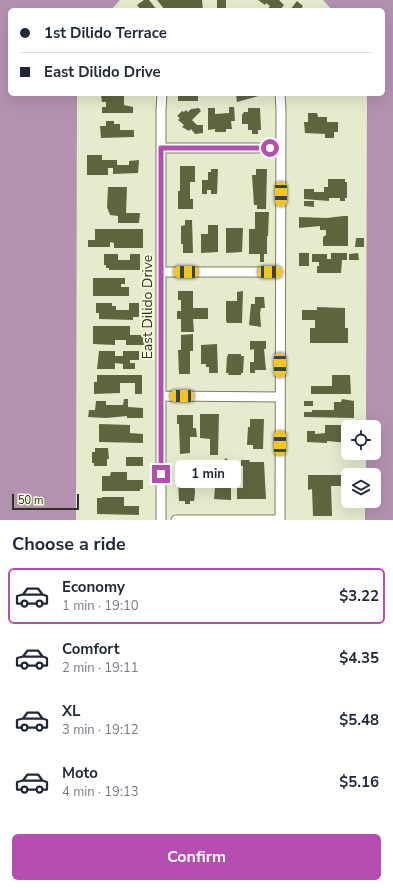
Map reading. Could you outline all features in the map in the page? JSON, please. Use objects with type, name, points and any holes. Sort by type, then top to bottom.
[{"type":"street","name":"East Dilido Drive","points":[[161,520],[162,96]]},
{"type":"street","points":[[176,520],[280,520],[280,96]]},
{"type":"street","points":[[161,148],[281,148]]},
{"type":"street","points":[[161,272],[280,272]]},
{"type":"street","points":[[161,396],[280,397]]},
{"type":"shaded area","points":[[0,0],[120,0],[113,8],[8,8],[8,96],[77,96],[76,520],[0,520]]},
{"type":"shaded area","points":[[323,0],[393,0],[393,520],[365,520],[365,508],[381,508],[381,468],[366,468],[366,460],[381,460],[381,420],[366,420],[367,96],[385,96],[385,8],[330,8]]},
{"type":"building","points":[[144,0],[149,0],[155,8],[139,8],[137,5]]},
{"type":"building","points":[[157,0],[202,0],[203,8],[163,8]]},
{"type":"building","points":[[217,0],[226,0],[226,8],[217,8]]},
{"type":"building","points":[[258,0],[279,0],[284,5],[282,8],[268,8],[270,6],[266,3],[265,5]]},
{"type":"building","points":[[297,1],[303,6],[302,8],[292,8]]},
{"type":"building","points":[[101,96],[124,96],[124,105],[133,107],[133,113],[102,113],[102,107],[106,107],[106,102],[102,102]]},
{"type":"building","points":[[178,96],[198,96],[198,101],[178,101]]},
{"type":"building","points":[[236,96],[258,96],[237,102]]},
{"type":"building","points":[[229,107],[234,107],[235,121],[231,121],[232,129],[226,129],[226,132],[215,132],[215,129],[208,130],[208,108],[215,108],[215,114],[229,113]]},
{"type":"building","points":[[199,108],[201,111],[192,120],[197,125],[203,125],[203,133],[195,134],[191,129],[189,131],[182,127],[184,125],[178,120],[180,118],[177,116],[182,111],[184,112],[186,110],[188,112],[191,109]]},
{"type":"building","points":[[248,108],[260,108],[261,130],[258,130],[258,134],[252,134],[252,130],[248,130],[248,124],[242,124],[242,114],[244,112],[248,112]]},
{"type":"building","points":[[308,113],[317,113],[318,117],[327,117],[327,122],[338,122],[338,132],[334,132],[334,138],[325,138],[325,134],[305,133],[304,122],[308,122]]},
{"type":"building","points":[[106,121],[114,121],[114,124],[120,124],[120,130],[134,130],[134,137],[101,138],[100,126],[106,126]]},
{"type":"building","points":[[87,155],[102,155],[102,160],[117,160],[117,165],[129,165],[129,161],[139,160],[138,173],[113,174],[113,168],[108,168],[108,175],[87,175]]},
{"type":"building","points":[[180,166],[195,166],[195,182],[190,182],[190,199],[193,199],[193,209],[178,209]]},
{"type":"building","points":[[211,169],[218,169],[217,194],[211,194],[211,190],[207,190],[207,194],[202,194],[202,180],[208,180],[208,172],[211,172]]},
{"type":"building","points":[[256,169],[267,169],[266,209],[257,209],[257,205],[254,205],[252,175],[256,175]]},
{"type":"building","points":[[328,179],[345,179],[345,182],[347,182],[347,198],[345,198],[345,201],[340,201],[340,198],[329,198],[329,201],[304,199],[304,189],[314,189],[314,192],[324,192],[324,187],[328,187]]},
{"type":"building","points":[[108,187],[127,187],[126,213],[140,213],[139,223],[118,223],[118,216],[110,215],[107,207]]},
{"type":"building","points":[[304,201],[314,201],[314,207],[304,206]]},
{"type":"building","points":[[255,212],[269,212],[267,254],[264,254],[264,262],[260,262],[260,254],[249,254],[249,229],[255,229]]},
{"type":"building","points":[[348,216],[348,246],[323,246],[323,237],[326,235],[326,230],[320,230],[320,226],[299,228],[299,217],[327,218]]},
{"type":"building","points":[[185,220],[192,220],[193,253],[183,253],[183,244],[181,244],[181,226],[185,225]]},
{"type":"building","points":[[208,225],[218,225],[218,252],[201,253],[201,234],[208,234]]},
{"type":"building","points":[[226,228],[243,228],[242,252],[226,253]]},
{"type":"building","points":[[95,229],[143,229],[143,248],[114,248],[114,243],[110,242],[110,247],[88,247],[88,240],[95,240]]},
{"type":"building","points":[[356,238],[364,238],[364,247],[355,247]]},
{"type":"building","points":[[299,253],[309,253],[309,266],[299,266]]},
{"type":"building","points":[[331,253],[347,253],[347,260],[342,260],[341,273],[317,273],[317,266],[319,266],[319,262],[312,262],[312,254],[327,254],[327,259],[331,259]]},
{"type":"building","points":[[358,253],[359,260],[349,260],[349,254]]},
{"type":"building","points":[[104,254],[118,254],[118,260],[130,260],[130,254],[140,254],[140,270],[109,270],[109,268],[106,268],[106,265],[104,265]]},
{"type":"building","points":[[93,278],[125,278],[125,284],[121,284],[121,287],[129,287],[129,296],[93,296]]},
{"type":"building","points":[[178,291],[193,291],[193,308],[208,308],[208,319],[193,319],[194,332],[181,332],[181,319],[177,319],[177,311],[181,311],[181,300],[178,300]]},
{"type":"building","points":[[243,291],[242,323],[227,323],[226,301],[237,301],[237,292]]},
{"type":"building","points":[[255,297],[264,297],[265,308],[261,308],[260,313],[261,327],[249,325],[251,304],[255,304]]},
{"type":"building","points":[[96,303],[112,303],[112,306],[116,306],[116,310],[129,310],[129,303],[139,303],[139,317],[133,317],[133,320],[99,319],[99,313],[96,313]]},
{"type":"building","points":[[317,307],[345,308],[345,328],[348,328],[348,343],[310,343],[310,328],[315,328],[315,320],[302,320],[302,310],[317,310]]},
{"type":"building","points":[[93,326],[130,326],[130,335],[145,335],[145,345],[126,345],[126,340],[115,340],[115,345],[93,344]]},
{"type":"building","points":[[193,334],[193,351],[190,351],[190,374],[179,374],[178,350],[181,350],[181,335]]},
{"type":"building","points":[[250,341],[266,341],[266,349],[264,349],[266,370],[255,370],[255,373],[250,373],[250,362],[254,362],[254,349],[250,350]]},
{"type":"building","points":[[217,344],[218,373],[209,373],[209,367],[206,367],[206,364],[201,364],[201,345]]},
{"type":"building","points":[[99,351],[115,351],[115,356],[123,356],[123,351],[139,351],[139,360],[130,360],[130,363],[135,363],[135,369],[123,369],[123,364],[115,363],[115,369],[97,369]]},
{"type":"building","points":[[228,354],[241,354],[241,356],[244,356],[243,373],[241,373],[241,375],[228,375],[229,373],[226,373]]},
{"type":"building","points":[[97,375],[142,375],[142,394],[135,394],[135,383],[120,383],[120,393],[94,394],[94,382],[97,382]]},
{"type":"building","points":[[332,375],[350,375],[351,394],[311,394],[311,386],[332,386]]},
{"type":"building","points":[[124,399],[128,399],[128,407],[143,408],[143,418],[127,418],[127,416],[106,418],[88,417],[89,410],[95,410],[96,401],[106,401],[106,405],[123,405]]},
{"type":"building","points":[[342,399],[354,401],[354,418],[304,417],[304,412],[312,412],[312,410],[334,410],[334,402],[341,402]]},
{"type":"building","points":[[304,401],[313,401],[313,406],[304,406]]},
{"type":"building","points":[[200,414],[219,414],[218,455],[210,455],[210,439],[200,438]]},
{"type":"building","points":[[177,415],[193,415],[193,428],[196,428],[197,437],[190,437],[190,453],[180,454],[179,424],[177,424]]},
{"type":"building","points":[[250,419],[264,419],[263,449],[253,449],[253,445],[247,445]]},
{"type":"building","points":[[99,424],[130,425],[130,433],[143,434],[143,443],[99,442]]},
{"type":"building","points":[[325,425],[341,425],[341,442],[307,442],[307,431],[315,431],[315,434],[325,433]]},
{"type":"building","points":[[95,448],[108,448],[109,459],[107,459],[107,466],[94,466],[94,463],[92,463],[92,452],[95,452]]},
{"type":"building","points":[[126,457],[143,457],[143,466],[126,466]]},
{"type":"building","points":[[226,458],[231,463],[231,500],[214,499],[215,487],[224,487],[224,474],[217,467]]},
{"type":"building","points":[[241,460],[250,460],[249,462],[264,462],[266,499],[237,499],[237,488],[243,488],[243,466],[241,466]]},
{"type":"building","points":[[111,472],[127,472],[127,480],[143,480],[143,489],[140,489],[140,491],[102,491],[102,476],[110,476]]},
{"type":"building","points":[[181,475],[194,475],[194,501],[190,501],[190,504],[185,504],[185,501],[179,501],[178,482],[181,482]]},
{"type":"building","points":[[308,475],[341,475],[341,486],[331,486],[332,516],[313,516],[312,489],[308,490]]},
{"type":"building","points":[[124,497],[124,506],[139,506],[139,515],[97,514],[97,498]]},
{"type":"route","points":[[161,474],[161,148],[270,148]]}]
